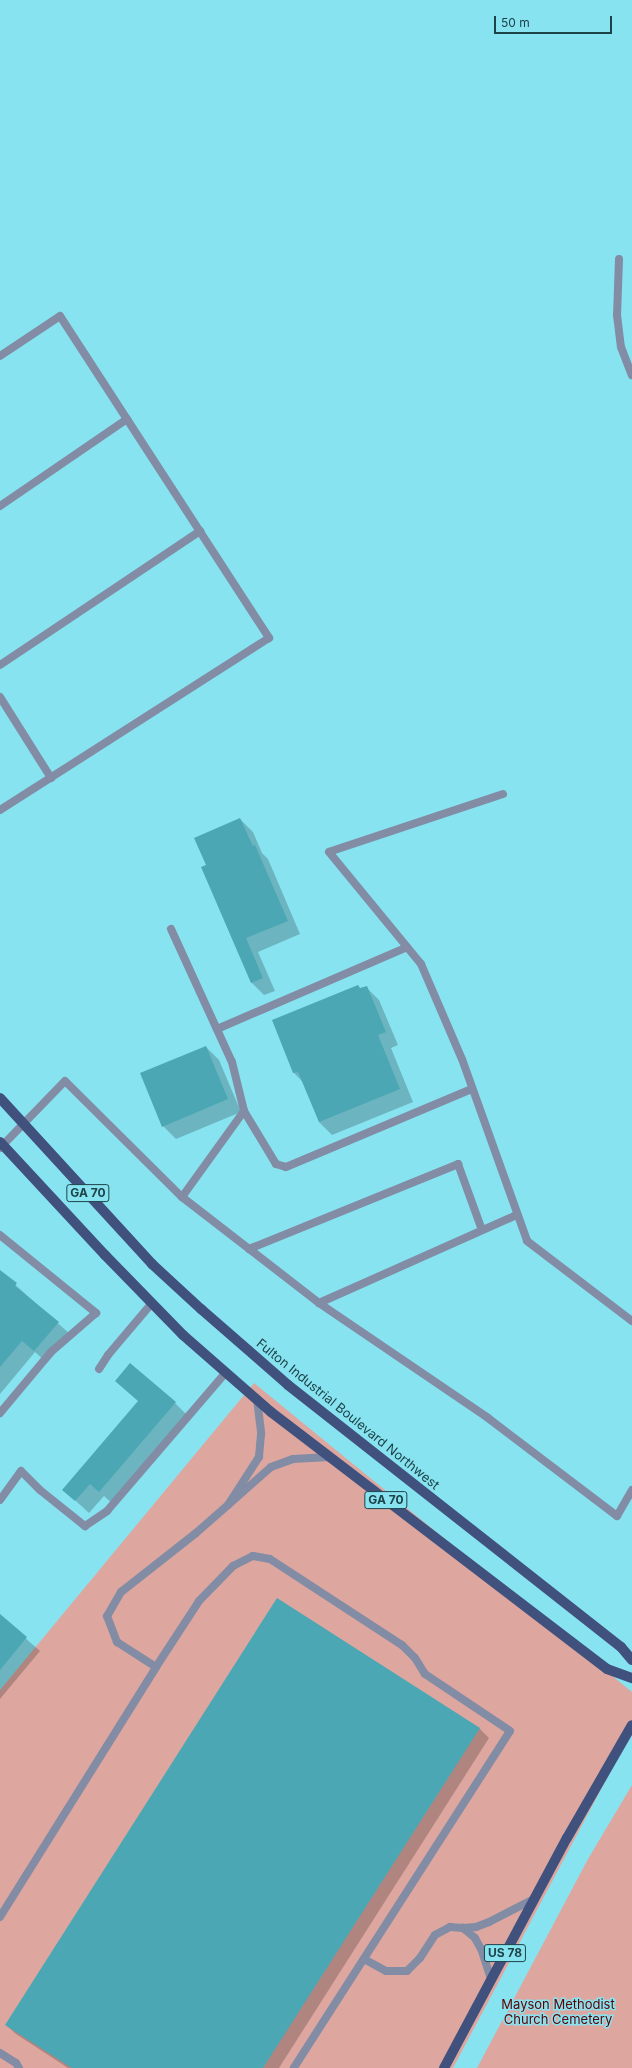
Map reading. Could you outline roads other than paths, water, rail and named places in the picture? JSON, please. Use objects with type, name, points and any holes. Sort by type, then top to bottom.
[{"type":"main road","name":"Fulton Industrial Boulevard Northwest","points":[[0,1098],[152,1264],[282,1380],[621,1647],[632,1660]]},
{"type":"main road","name":"GA 70","points":[[1,1145],[183,1335],[257,1399],[607,1670],[632,1678]]},
{"type":"main road","name":"US 78","points":[[444,2068],[534,1899],[632,1724]]},
{"type":"street","points":[[619,259],[617,315],[621,347],[632,375]]},
{"type":"street","points":[[0,356],[60,316],[269,638],[0,810]]},
{"type":"street","points":[[0,506],[127,419]]},
{"type":"street","points":[[0,665],[200,531]]},
{"type":"street","points":[[0,697],[51,778]]},
{"type":"street","points":[[503,794],[329,852],[421,964],[472,1089],[527,1240],[632,1321]]},
{"type":"street","points":[[171,928],[232,1062],[244,1111],[276,1164],[286,1167],[472,1089]]},
{"type":"street","points":[[217,1029],[407,947]]},
{"type":"street","points":[[1,1145],[65,1081],[182,1197],[319,1303],[488,1418],[617,1516],[632,1490]]},
{"type":"street","points":[[182,1197],[244,1111]]},
{"type":"street","points":[[249,1248],[458,1164],[482,1230]]},
{"type":"street","points":[[319,1303],[517,1215]]},
{"type":"street","points":[[0,1235],[96,1313],[51,1352],[0,1413]]},
{"type":"street","points":[[99,1368],[108,1355],[152,1303]]},
{"type":"street","points":[[0,1500],[21,1471],[40,1490],[85,1526],[107,1511],[226,1372]]},
{"type":"street","points":[[228,1504],[259,1457],[261,1434],[257,1399]]},
{"type":"street","points":[[156,1667],[116,1642],[107,1616],[121,1592],[196,1533],[271,1467],[293,1459],[330,1457]]},
{"type":"street","points":[[0,1917],[156,1667],[199,1601],[234,1566],[253,1556],[270,1559],[402,1646],[415,1658],[425,1674],[510,1731],[294,2068]]},
{"type":"street","points":[[364,1959],[386,1971],[407,1971],[420,1958],[435,1935],[450,1927],[476,1927],[534,1899]]},
{"type":"street","points":[[463,1928],[474,1938],[481,1949],[491,1979]]},
{"type":"street","points":[[0,2053],[16,2063],[19,2068]]},
{"type":"park label","name":"Mayson Methodist Church Cemetery","points":[[558,2012]]}]
